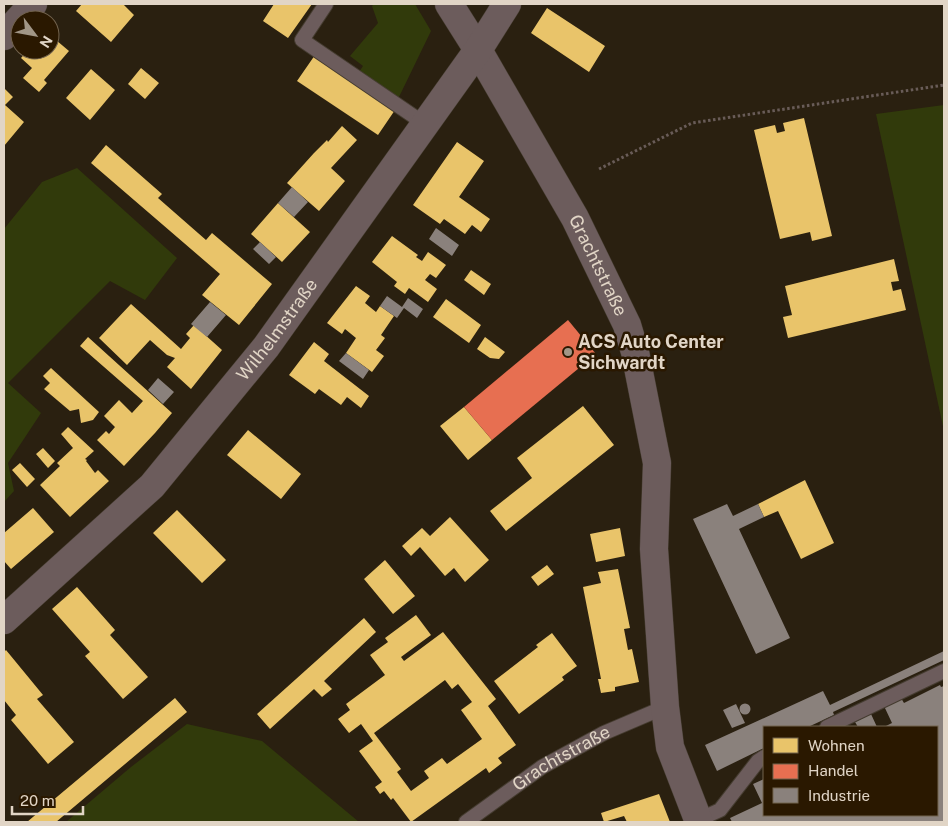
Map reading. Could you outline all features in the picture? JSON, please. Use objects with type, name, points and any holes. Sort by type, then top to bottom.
[{"type":"street","points":[[4,36],[33,4]]},
{"type":"street","name":"Grachtstraße","points":[[449,4],[478,50],[574,218],[626,325],[635,352],[657,463],[654,549],[665,707],[670,747],[699,821]]},
{"type":"street","name":"Wilhelmstraße","points":[[4,620],[152,486],[266,347],[478,50],[507,4]]},
{"type":"lane","points":[[326,4],[302,40],[425,124]]},
{"type":"lane","points":[[829,726],[944,671]]},
{"type":"lane","name":"Grachtstraße","points":[[466,822],[542,767],[604,733],[665,707]]},
{"type":"lane","points":[[699,821],[720,810],[758,760],[763,758]]},
{"type":"path","points":[[598,169],[692,123],[944,85]]},
{"type":"green space","points":[[374,4],[415,4],[431,31],[398,99],[359,72],[363,66],[350,56],[378,23],[372,6]]},
{"type":"green space","points":[[944,105],[944,431],[876,114]]},
{"type":"green space","points":[[77,168],[177,258],[145,300],[110,281],[8,383],[41,413],[8,463],[14,491],[4,502],[4,229],[42,182]]},
{"type":"green space","points":[[187,724],[262,741],[359,822],[66,822],[131,767]]},
{"type":"building: Wohnen","points":[[82,4],[123,4],[134,15],[111,42],[76,11]]},
{"type":"building: Wohnen","points":[[274,4],[312,4],[288,38],[263,21]]},
{"type":"building: Wohnen","points":[[547,8],[605,46],[589,72],[531,33]]},
{"type":"building: Wohnen","points":[[60,43],[69,51],[44,80],[47,83],[39,92],[23,78],[32,68],[23,60],[60,60]]},
{"type":"building: Wohnen","points":[[315,55],[395,110],[378,135],[297,81]]},
{"type":"building: Wohnen","points":[[141,68],[159,83],[145,99],[128,84]]},
{"type":"building: Wohnen","points":[[91,69],[115,90],[90,120],[66,98]]},
{"type":"building: Wohnen","points":[[4,88],[13,97],[5,105],[24,122],[4,146]]},
{"type":"building: Wohnen","points":[[804,118],[832,236],[812,241],[810,232],[780,239],[754,130],[775,125],[777,133],[785,131],[783,123]]},
{"type":"building: Wohnen","points":[[342,126],[357,140],[331,168],[345,181],[319,211],[287,183]]},
{"type":"building: Wohnen","points":[[457,142],[484,161],[459,197],[490,219],[481,232],[472,225],[465,234],[444,219],[440,224],[413,205]]},
{"type":"building: Wohnen","points":[[106,145],[162,194],[158,198],[206,240],[212,233],[272,284],[239,325],[202,295],[220,274],[91,163]]},
{"type":"building: Wohnen","points":[[278,203],[310,232],[282,262],[251,234]]},
{"type":"building: Wohnen","points":[[392,236],[418,255],[416,257],[422,261],[428,252],[446,265],[436,278],[430,274],[425,280],[437,289],[428,302],[409,288],[405,294],[394,286],[397,282],[372,262]]},
{"type":"building: Wohnen","points":[[894,259],[899,281],[891,282],[893,291],[901,289],[906,310],[788,338],[783,317],[792,315],[785,286]]},
{"type":"building: Wohnen","points":[[471,270],[491,284],[484,295],[464,280]]},
{"type":"building: Wohnen","points":[[356,286],[370,296],[365,303],[376,312],[380,306],[394,316],[381,335],[385,338],[376,350],[384,356],[372,372],[346,353],[356,338],[345,329],[342,334],[327,323]]},
{"type":"building: Wohnen","points":[[446,299],[481,325],[469,343],[433,317]]},
{"type":"building: Wohnen","points":[[131,304],[181,349],[190,338],[186,334],[194,325],[222,350],[191,389],[167,367],[175,358],[167,355],[150,340],[127,365],[99,338]]},
{"type":"building: Wohnen","points":[[88,337],[172,413],[124,466],[97,440],[106,431],[109,434],[115,427],[104,416],[119,400],[132,413],[143,401],[80,346]]},
{"type":"building: Wohnen","points":[[485,337],[505,352],[499,359],[490,358],[477,349]]},
{"type":"building: Wohnen","points":[[314,342],[329,354],[324,361],[369,396],[361,408],[347,397],[341,405],[319,389],[315,394],[289,375]]},
{"type":"building: Wohnen","points":[[51,368],[99,412],[93,420],[81,423],[79,409],[70,411],[44,389],[50,383],[43,376]]},
{"type":"building: Wohnen","points":[[583,406],[614,445],[506,531],[490,511],[532,478],[517,458]]},
{"type":"building: Wohnen","points":[[464,407],[492,440],[468,460],[440,426]]},
{"type":"building: Wohnen","points":[[68,427],[94,451],[85,459],[95,473],[98,470],[109,481],[70,517],[40,485],[60,466],[57,463],[73,448],[61,434]]},
{"type":"building: Wohnen","points":[[248,430],[301,474],[281,499],[227,455]]},
{"type":"building: Wohnen","points":[[43,448],[55,461],[48,468],[36,454]]},
{"type":"building: Wohnen","points":[[20,463],[35,479],[27,487],[12,470]]},
{"type":"building: Wohnen","points":[[805,480],[834,543],[801,559],[778,511],[764,517],[758,504]]},
{"type":"building: Wohnen","points":[[33,508],[54,532],[11,569],[4,561],[4,533]]},
{"type":"building: Wohnen","points":[[177,510],[226,560],[202,583],[153,533]]},
{"type":"building: Wohnen","points":[[450,517],[489,560],[465,582],[454,568],[445,576],[420,547],[411,556],[402,546],[422,528],[430,536]]},
{"type":"building: Wohnen","points":[[620,528],[625,556],[596,562],[590,534]]},
{"type":"building: Wohnen","points":[[385,560],[415,596],[393,614],[364,579]]},
{"type":"building: Wohnen","points":[[547,565],[554,574],[538,586],[531,577]]},
{"type":"building: Wohnen","points":[[618,569],[630,628],[624,629],[628,650],[632,649],[639,682],[615,687],[615,691],[601,693],[598,679],[601,679],[583,587],[601,583],[598,572]]},
{"type":"building: Wohnen","points":[[77,587],[115,630],[110,635],[148,677],[123,699],[85,656],[90,652],[52,609]]},
{"type":"building: Wohnen","points":[[416,615],[431,635],[401,657],[404,661],[443,632],[496,699],[488,706],[516,745],[498,758],[502,763],[489,773],[486,768],[411,822],[393,798],[391,800],[384,791],[380,794],[375,787],[382,782],[359,751],[373,741],[361,724],[349,733],[338,719],[350,710],[346,704],[385,675],[370,655],[388,642],[385,638]],"holes":[[[445,680],[452,689],[458,684],[472,702],[461,710],[482,739],[447,764],[442,758],[424,771],[429,778],[411,791],[397,772],[401,769],[374,733]]]},
{"type":"building: Wohnen","points":[[364,618],[376,632],[324,681],[332,689],[322,697],[314,689],[270,729],[257,714]]},
{"type":"building: Wohnen","points":[[552,633],[577,666],[562,677],[564,680],[519,714],[494,681],[538,647],[536,645]]},
{"type":"building: Wohnen","points":[[6,650],[43,695],[37,699],[74,742],[48,764],[11,720],[16,715],[4,700],[4,652]]},
{"type":"building: Wohnen","points":[[175,698],[187,712],[56,822],[27,822]]},
{"type":"building: Wohnen","points":[[659,794],[670,822],[627,822],[624,816],[604,822],[601,813]]},
{"type":"building: Handel","points":[[568,320],[596,354],[492,440],[464,407]]},
{"type":"building: Industrie","points":[[292,187],[308,202],[294,217],[278,203]]},
{"type":"building: Industrie","points":[[436,228],[459,245],[452,256],[429,239]]},
{"type":"building: Industrie","points":[[260,242],[276,257],[269,264],[253,249]]},
{"type":"building: Industrie","points":[[387,296],[402,307],[408,298],[423,309],[417,318],[404,308],[397,318],[380,306]]},
{"type":"building: Industrie","points":[[210,302],[226,315],[207,337],[191,324]]},
{"type":"building: Industrie","points":[[346,353],[369,370],[363,379],[339,361]]},
{"type":"building: Industrie","points":[[158,378],[174,392],[163,404],[148,390]]},
{"type":"building: Industrie","points":[[727,504],[733,516],[758,504],[764,517],[739,529],[790,638],[756,654],[693,519]]},
{"type":"building: Industrie","points":[[944,651],[944,660],[833,712],[834,715],[810,726],[763,726],[763,748],[717,771],[705,745],[823,691],[830,705]]},
{"type":"building: Industrie","points":[[940,685],[941,687],[944,686],[944,822],[732,822],[730,818],[762,803],[753,784],[763,779],[763,816],[938,816],[938,726],[886,726],[892,723],[884,706],[901,698],[904,703]]},
{"type":"building: Industrie","points":[[736,704],[745,723],[732,728],[723,710]]},
{"type":"building: Industrie","points":[[743,704],[747,704],[750,709],[749,713],[743,714],[740,711],[740,707]]},
{"type":"building: Industrie","points":[[871,714],[877,726],[857,726],[855,722]]},
{"type":"place","name":"ACS Auto Center Sichwardt","points":[[568,352]]}]
